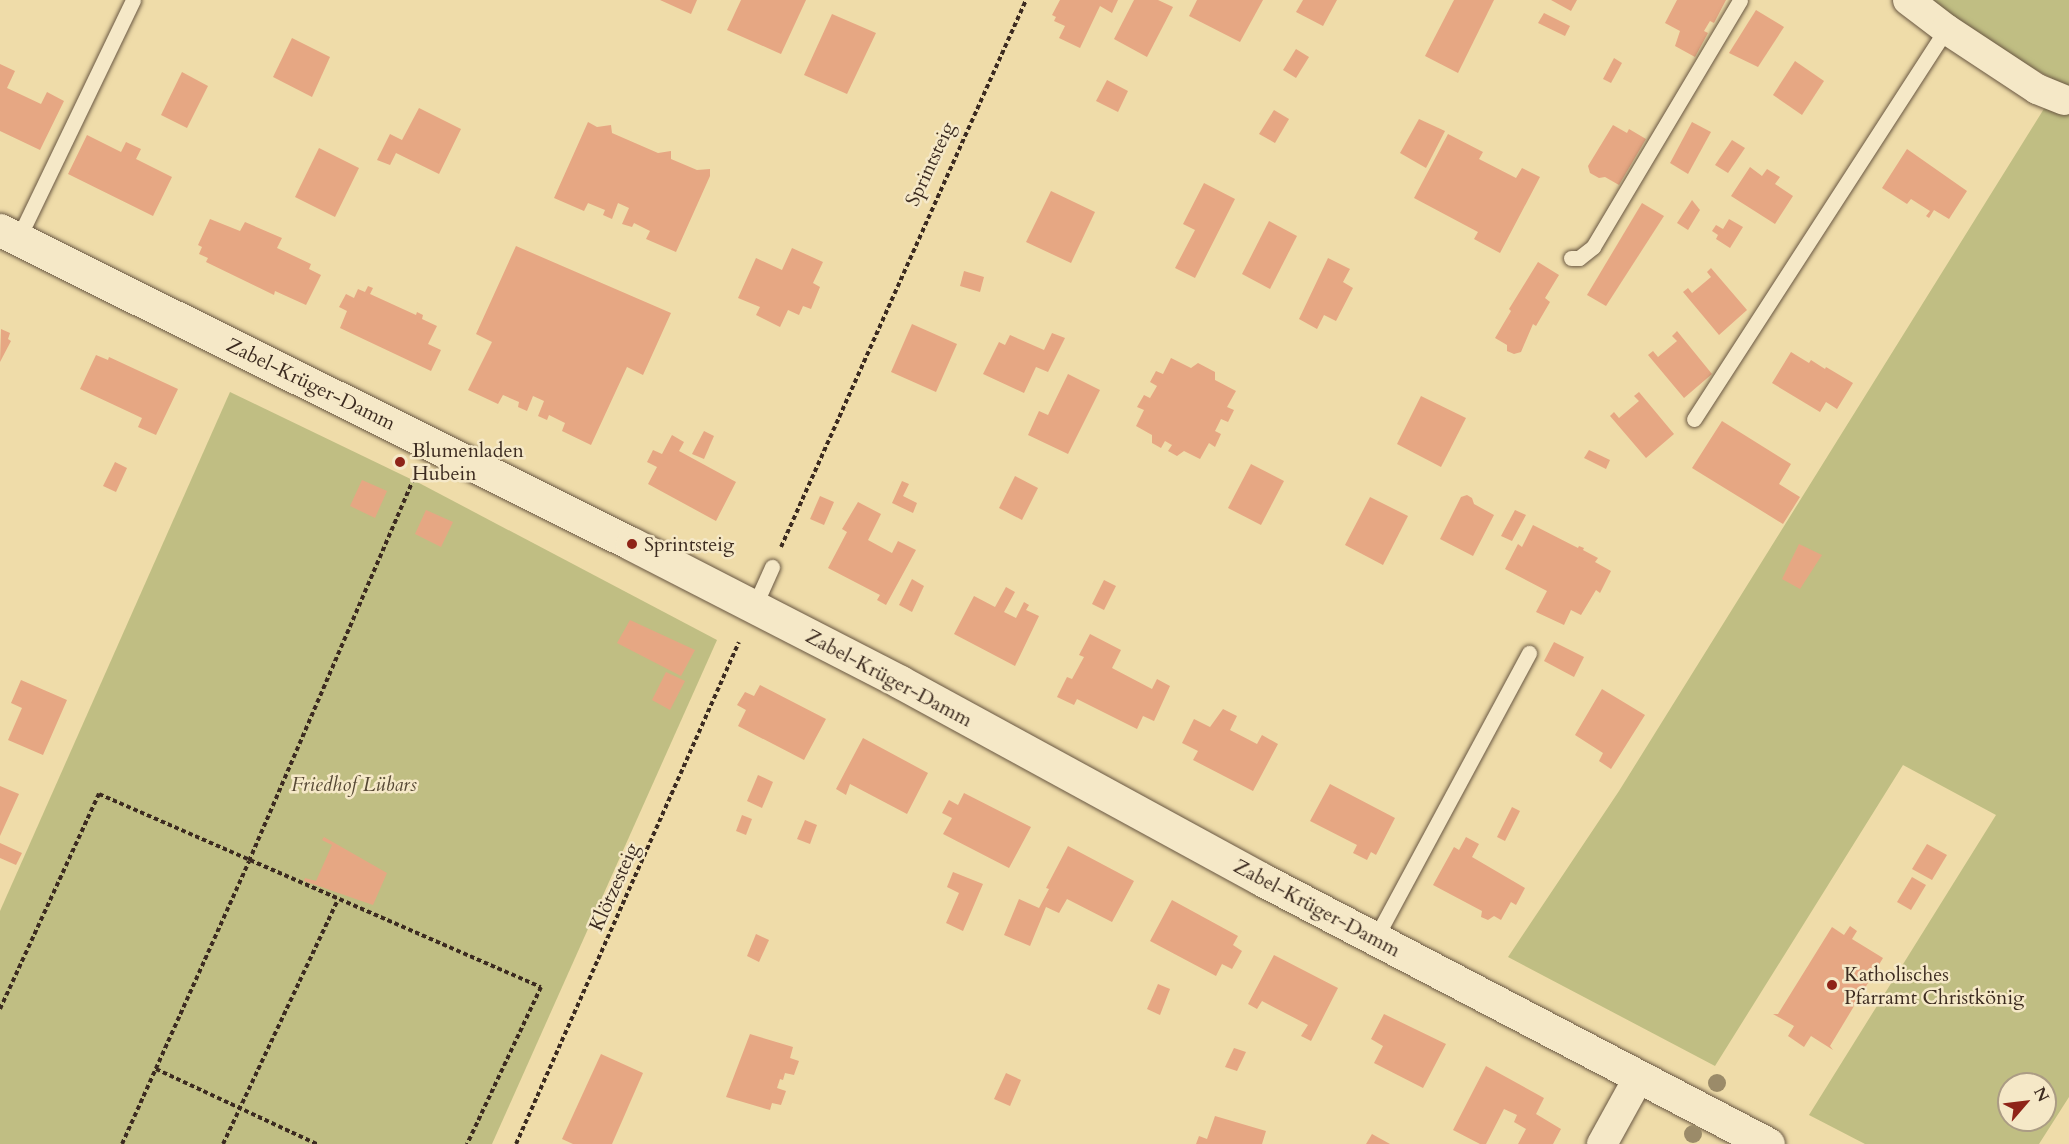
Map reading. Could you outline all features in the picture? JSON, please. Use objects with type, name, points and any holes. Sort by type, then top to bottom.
[{"type":"street","points":[[1908,0],[1946,29],[2037,89],[2064,100]]},
{"type":"street","name":"Zabel-Krüger-Damm","points":[[9,235],[430,444],[900,682],[1375,939],[1768,1144]]},
{"type":"street","points":[[1602,1144],[1639,1077]]},
{"type":"lane","points":[[9,235],[133,0]]},
{"type":"lane","points":[[1572,258],[1580,258],[1593,247],[1740,0]]},
{"type":"lane","points":[[1694,419],[1946,29]]},
{"type":"lane","points":[[754,608],[772,567]]},
{"type":"lane","points":[[1375,939],[1529,652]]},
{"type":"path","name":"Sprintsteig","points":[[772,567],[1026,0]]},
{"type":"path","points":[[122,1144],[249,861],[430,444]]},
{"type":"path","name":"Klötzesteig","points":[[516,1144],[739,642]]},
{"type":"path","points":[[0,1010],[99,794],[541,987],[468,1144]]},
{"type":"path","points":[[223,1144],[238,1107],[338,900]]},
{"type":"path","points":[[156,1069],[317,1144]]},
{"type":"green space","points":[[1927,0],[2069,0],[2069,1097],[2057,1116],[2057,1072],[1997,1072],[1997,1132],[2047,1132],[2039,1144],[1865,1144],[1809,1115],[1996,815],[1903,765],[1715,1066],[1508,957],[1619,791],[2060,83],[1976,37]]},
{"type":"green space","name":"Friedhof Lübars","points":[[230,392],[421,484],[717,640],[492,1144],[0,1144],[0,911]]},
{"type":"building","points":[[660,0],[697,0],[691,14]]},
{"type":"building","points":[[741,0],[806,0],[781,54],[727,30]]},
{"type":"building","points":[[1060,0],[1118,0],[1112,13],[1100,6],[1080,48],[1059,38],[1065,26],[1054,21],[1056,17],[1052,15]]},
{"type":"building","points":[[1134,0],[1158,0],[1173,7],[1147,57],[1114,39]]},
{"type":"building","points":[[1197,0],[1263,0],[1240,42],[1189,16]]},
{"type":"building","points":[[1303,0],[1337,0],[1323,26],[1296,12]]},
{"type":"building","points":[[1454,0],[1494,0],[1458,73],[1425,56]]},
{"type":"building","points":[[1551,0],[1577,0],[1571,11]]},
{"type":"building","points":[[1677,0],[1726,0],[1714,23],[1710,21],[1704,31],[1708,33],[1695,57],[1675,46],[1680,31],[1665,23]]},
{"type":"building","points":[[1756,10],[1784,27],[1758,67],[1729,53]]},
{"type":"building","points":[[1544,13],[1570,26],[1565,36],[1538,23]]},
{"type":"building","points":[[832,14],[876,33],[847,94],[804,75]]},
{"type":"building","points":[[292,38],[330,57],[312,97],[273,77]]},
{"type":"building","points":[[1296,49],[1309,57],[1296,78],[1283,70]]},
{"type":"building","points":[[1614,58],[1622,63],[1611,83],[1603,79]]},
{"type":"building","points":[[1795,61],[1824,81],[1802,115],[1773,95]]},
{"type":"building","points":[[0,64],[15,71],[7,88],[41,104],[47,92],[64,101],[40,150],[0,131]]},
{"type":"building","points":[[182,72],[208,86],[187,128],[161,115]]},
{"type":"building","points":[[1107,80],[1128,91],[1118,112],[1096,101]]},
{"type":"building","points":[[419,108],[461,129],[439,174],[396,153],[390,165],[377,160],[390,134],[402,140]]},
{"type":"building","points":[[1274,110],[1289,119],[1275,143],[1259,134]]},
{"type":"building","points":[[1419,119],[1445,131],[1426,168],[1400,153]]},
{"type":"building","points":[[588,122],[597,127],[611,125],[612,133],[658,153],[671,151],[671,159],[697,170],[710,169],[710,176],[676,252],[646,239],[650,231],[634,223],[632,227],[622,224],[629,208],[618,203],[612,219],[603,215],[605,210],[588,203],[584,211],[554,198]]},
{"type":"building","points":[[1692,122],[1711,132],[1688,174],[1670,163]]},
{"type":"building","points":[[1613,125],[1627,133],[1629,129],[1646,139],[1619,185],[1605,177],[1599,178],[1590,173],[1588,166]]},
{"type":"building","points":[[1448,134],[1483,152],[1479,159],[1516,178],[1522,168],[1540,177],[1500,253],[1474,239],[1478,232],[1414,198]]},
{"type":"building","points":[[87,135],[121,152],[126,142],[141,149],[136,159],[172,177],[153,216],[68,174]]},
{"type":"building","points":[[1732,140],[1745,148],[1728,173],[1715,165]]},
{"type":"building","points":[[319,148],[359,168],[335,217],[295,197]]},
{"type":"building","points":[[1907,149],[1967,191],[1949,219],[1934,210],[1929,218],[1926,216],[1930,211],[1911,199],[1907,204],[1882,188]]},
{"type":"building","points":[[1750,167],[1762,176],[1767,169],[1780,177],[1775,184],[1793,196],[1775,224],[1731,196]]},
{"type":"building","points":[[1204,183],[1235,199],[1195,278],[1175,268],[1195,230],[1183,224]]},
{"type":"building","points":[[1051,191],[1095,212],[1071,263],[1026,242]]},
{"type":"building","points":[[1692,200],[1700,210],[1688,230],[1677,223]]},
{"type":"building","points":[[1642,203],[1664,216],[1606,306],[1587,295]]},
{"type":"building","points":[[210,219],[240,231],[245,222],[282,238],[277,248],[311,264],[309,269],[321,275],[306,305],[275,291],[274,295],[206,262],[208,258],[199,254],[202,247],[198,245]]},
{"type":"building","points":[[1729,219],[1743,227],[1730,248],[1716,239],[1718,235],[1712,231],[1716,225],[1723,229]]},
{"type":"building","points":[[1269,221],[1297,236],[1270,289],[1242,274]]},
{"type":"building","points":[[516,246],[671,313],[643,375],[627,367],[591,445],[562,431],[565,423],[549,415],[547,420],[538,416],[544,401],[533,396],[527,411],[518,407],[519,402],[503,395],[498,404],[468,390],[492,342],[476,334]]},
{"type":"building","points":[[792,248],[823,262],[813,283],[820,287],[811,309],[803,306],[799,315],[788,310],[780,327],[756,315],[760,307],[738,298],[756,258],[782,270]]},
{"type":"building","points":[[1328,258],[1350,269],[1343,282],[1353,288],[1336,321],[1324,315],[1317,329],[1299,319]]},
{"type":"building","points":[[1538,262],[1559,275],[1545,298],[1550,302],[1536,326],[1533,324],[1521,352],[1514,354],[1507,351],[1507,345],[1495,338],[1511,311],[1509,309]]},
{"type":"building","points":[[1711,268],[1747,310],[1719,335],[1683,292],[1688,288],[1692,293],[1711,277],[1707,272]]},
{"type":"building","points":[[964,271],[984,277],[980,292],[960,286]]},
{"type":"building","points":[[368,286],[373,288],[370,294],[416,315],[417,312],[423,315],[422,319],[437,326],[428,344],[441,350],[431,371],[340,328],[347,311],[339,307],[346,294],[354,298],[358,289],[365,292]]},
{"type":"building","points":[[912,324],[957,344],[936,392],[891,372]]},
{"type":"building","points":[[1,329],[10,333],[8,339],[11,341],[0,362]]},
{"type":"building","points":[[1677,331],[1712,374],[1684,398],[1648,355],[1653,351],[1658,357],[1677,341],[1672,336]]},
{"type":"building","points":[[1052,333],[1065,338],[1048,372],[1036,367],[1024,393],[983,374],[999,342],[1005,345],[1010,335],[1044,350]]},
{"type":"building","points":[[1791,352],[1809,363],[1811,360],[1825,369],[1826,367],[1853,383],[1837,409],[1826,402],[1820,412],[1772,383]]},
{"type":"building","points":[[96,355],[108,360],[109,357],[178,389],[156,435],[138,427],[142,418],[80,389]]},
{"type":"building","points":[[1171,358],[1191,368],[1198,363],[1215,372],[1215,380],[1236,391],[1227,407],[1234,410],[1228,422],[1221,419],[1215,431],[1221,434],[1215,447],[1209,443],[1200,459],[1184,451],[1177,456],[1168,451],[1172,445],[1165,441],[1161,448],[1152,443],[1152,435],[1136,426],[1144,410],[1137,407],[1144,395],[1150,398],[1157,386],[1150,382],[1156,371],[1163,374]]},
{"type":"building","points":[[1068,374],[1100,390],[1068,454],[1028,435],[1039,411],[1048,415]]},
{"type":"building","points":[[1639,392],[1674,434],[1646,458],[1610,416],[1614,412],[1619,418],[1639,401],[1634,396]]},
{"type":"building","points":[[1421,396],[1466,418],[1441,467],[1397,444]]},
{"type":"building","points":[[1722,421],[1791,464],[1779,484],[1800,497],[1783,524],[1692,468]]},
{"type":"building","points":[[704,431],[714,436],[704,459],[692,454]]},
{"type":"building","points":[[672,435],[684,442],[679,451],[736,482],[716,521],[648,484],[657,467],[647,462],[653,450],[662,454]]},
{"type":"building","points":[[1589,450],[1610,460],[1606,469],[1584,458]]},
{"type":"building","points":[[115,462],[127,468],[116,492],[103,486]]},
{"type":"building","points":[[1251,464],[1284,481],[1261,525],[1228,508]]},
{"type":"building","points":[[1015,476],[1038,488],[1022,520],[999,508]]},
{"type":"building","points":[[362,480],[387,491],[375,518],[350,506]]},
{"type":"building","points":[[902,481],[909,484],[903,496],[917,503],[913,513],[892,503]]},
{"type":"building","points":[[1467,495],[1472,498],[1474,504],[1494,515],[1473,556],[1440,539],[1461,497]]},
{"type":"building","points":[[820,496],[834,502],[824,525],[810,519]]},
{"type":"building","points":[[1370,497],[1408,516],[1383,565],[1345,545]]},
{"type":"building","points":[[858,502],[881,514],[868,540],[892,553],[898,541],[916,550],[886,605],[877,600],[880,595],[828,568],[847,532],[842,529]]},
{"type":"building","points":[[426,510],[453,522],[441,547],[415,534]]},
{"type":"building","points":[[1515,510],[1526,515],[1512,541],[1501,536]]},
{"type":"building","points":[[1533,525],[1578,548],[1579,546],[1584,548],[1583,550],[1598,558],[1595,562],[1611,571],[1600,593],[1596,590],[1581,615],[1571,610],[1564,625],[1536,612],[1547,591],[1505,569],[1518,544],[1522,547]]},
{"type":"building","points":[[1799,544],[1822,555],[1800,589],[1782,579]]},
{"type":"building","points":[[912,579],[924,586],[912,612],[899,605]]},
{"type":"building","points":[[1104,580],[1116,586],[1104,610],[1092,604]]},
{"type":"building","points":[[1006,587],[1015,592],[1004,612],[1016,618],[1024,602],[1029,605],[1026,610],[1039,616],[1015,666],[954,634],[974,596],[995,607]]},
{"type":"building","points":[[630,620],[695,650],[681,676],[617,643]]},
{"type":"building","points":[[1090,634],[1121,650],[1112,668],[1152,689],[1157,679],[1170,686],[1154,721],[1143,716],[1137,729],[1077,699],[1074,705],[1057,697],[1067,677],[1072,679],[1084,657],[1079,655]]},
{"type":"building","points":[[1554,642],[1584,657],[1574,677],[1544,661]]},
{"type":"building","points":[[666,672],[685,681],[670,710],[652,700]]},
{"type":"building","points":[[21,680],[67,700],[43,755],[8,740],[22,708],[11,703]]},
{"type":"building","points":[[760,685],[826,719],[804,760],[738,726],[746,710],[737,705],[745,692],[754,696]]},
{"type":"building","points":[[1602,689],[1645,715],[1611,769],[1599,761],[1603,753],[1575,735]]},
{"type":"building","points":[[1223,709],[1237,716],[1230,730],[1257,744],[1262,735],[1278,744],[1253,791],[1193,760],[1198,751],[1182,743],[1194,719],[1210,727]]},
{"type":"building","points":[[863,738],[928,773],[907,814],[850,784],[846,795],[836,789]]},
{"type":"building","points":[[758,775],[773,782],[762,808],[747,801]]},
{"type":"building","points":[[1330,784],[1395,818],[1376,855],[1371,852],[1367,860],[1353,853],[1357,845],[1310,821]]},
{"type":"building","points":[[0,786],[19,794],[0,836]]},
{"type":"building","points":[[964,793],[1031,827],[1009,868],[943,834],[952,818],[942,813],[949,800],[958,805]]},
{"type":"building","points":[[1512,807],[1520,811],[1505,841],[1497,837]]},
{"type":"building","points":[[742,815],[752,819],[746,835],[736,831]]},
{"type":"building","points":[[805,820],[817,825],[810,844],[797,839]]},
{"type":"building","points":[[324,837],[387,873],[373,905],[304,881],[305,878],[316,881],[332,845],[322,840]]},
{"type":"building","points":[[1466,837],[1479,844],[1472,857],[1525,888],[1516,905],[1511,902],[1501,920],[1494,916],[1488,920],[1481,917],[1482,911],[1433,885],[1454,847],[1459,850]]},
{"type":"building","points":[[0,843],[22,853],[16,865],[0,858]]},
{"type":"building","points":[[1927,844],[1947,855],[1932,880],[1912,869]]},
{"type":"building","points":[[1068,846],[1134,881],[1112,922],[1067,899],[1059,913],[1046,907],[1030,946],[1004,935],[1019,899],[1039,908],[1049,889],[1046,888]]},
{"type":"building","points":[[953,872],[983,884],[963,931],[946,923],[959,893],[947,887]]},
{"type":"building","points":[[1912,877],[1926,885],[1911,910],[1897,902]]},
{"type":"building","points":[[1172,900],[1238,936],[1233,945],[1242,951],[1232,969],[1222,964],[1216,976],[1150,941]]},
{"type":"building","name":"Katholisches Pfarramt Christkönig","points":[[1850,926],[1857,931],[1852,939],[1883,958],[1830,1046],[1833,1050],[1811,1036],[1804,1047],[1788,1036],[1794,1026],[1773,1014],[1778,1014],[1832,927],[1844,935]]},
{"type":"building","points":[[756,934],[769,940],[759,962],[747,956]]},
{"type":"building","points":[[1274,955],[1338,988],[1311,1041],[1301,1036],[1308,1025],[1262,1001],[1257,1009],[1248,1004]]},
{"type":"building","points":[[1158,984],[1170,989],[1160,1015],[1147,1009]]},
{"type":"building","points":[[1384,1014],[1446,1044],[1423,1088],[1374,1063],[1383,1046],[1371,1039]]},
{"type":"building","points":[[750,1034],[793,1047],[790,1058],[799,1061],[794,1075],[785,1073],[783,1080],[780,1079],[777,1088],[786,1091],[781,1105],[772,1103],[770,1110],[726,1097]]},
{"type":"building","points":[[1234,1048],[1246,1052],[1237,1071],[1225,1067]]},
{"type":"building","points":[[601,1054],[643,1073],[612,1144],[573,1144],[562,1139]]},
{"type":"building","points":[[1486,1066],[1544,1098],[1536,1114],[1561,1129],[1553,1144],[1518,1144],[1526,1129],[1514,1122],[1517,1115],[1504,1109],[1486,1144],[1480,1144],[1453,1130]]},
{"type":"building","points":[[1006,1073],[1021,1080],[1010,1106],[994,1099]]},
{"type":"building","points":[[1215,1116],[1266,1131],[1262,1144],[1196,1144],[1199,1136],[1207,1139]]},
{"type":"building","points":[[1372,1134],[1390,1144],[1366,1144]]},
{"type":"place","name":"Blumenladen Hubein","points":[[400,462]]},
{"type":"place","name":"Sprintsteig","points":[[632,544]]},
{"type":"place","name":"Katholisches Pfarramt Christkönig","points":[[1832,985]]}]
